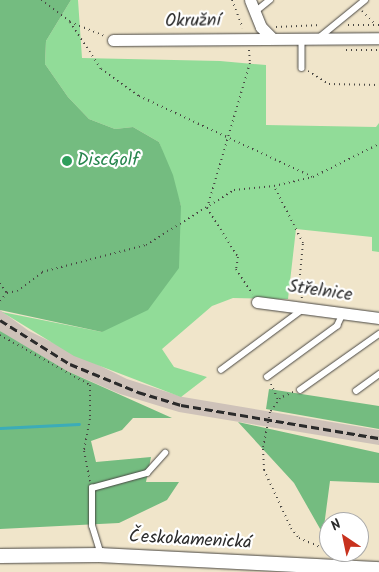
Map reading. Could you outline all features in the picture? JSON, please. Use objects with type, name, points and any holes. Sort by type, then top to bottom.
[{"type":"street","points":[[250,0],[261,27],[272,38]]},
{"type":"street","name":"Okružní","points":[[113,40],[302,38],[378,34]]},
{"type":"street","name":"Střelnice","points":[[257,302],[379,318]]},
{"type":"street","name":"Českokamenická","points":[[0,556],[101,556],[332,566],[376,570]]},
{"type":"lane","points":[[255,12],[270,0]]},
{"type":"lane","points":[[320,37],[365,0]]},
{"type":"lane","points":[[302,38],[302,68]]},
{"type":"lane","points":[[221,370],[304,308]]},
{"type":"lane","points":[[267,378],[337,326],[343,313]]},
{"type":"lane","points":[[300,390],[379,334]]},
{"type":"lane","points":[[356,391],[379,374]]},
{"type":"lane","points":[[101,556],[92,526],[92,488],[147,474],[165,453]]},
{"type":"path","points":[[41,0],[70,22],[113,40]]},
{"type":"path","points":[[232,0],[247,38],[250,63],[207,208],[238,258],[236,269],[257,302]]},
{"type":"path","points":[[357,6],[378,34]]},
{"type":"path","points":[[70,22],[101,69],[140,96],[228,135],[314,177]]},
{"type":"path","points":[[302,68],[329,84],[379,85]]},
{"type":"path","points":[[0,300],[7,294],[17,291],[42,272],[146,245],[234,190],[274,186],[314,177],[379,144]]},
{"type":"path","points":[[274,186],[303,243],[298,285],[304,308]]},
{"type":"path","points":[[0,283],[7,294]]},
{"type":"path","points":[[0,335],[90,385],[90,419],[84,451],[92,488]]},
{"type":"path","points":[[267,378],[278,400]]},
{"type":"path","points":[[300,390],[278,400],[266,426],[264,470],[291,528],[299,538],[328,550],[332,566]]},
{"type":"shaded area","points":[[0,310],[29,331],[127,379],[183,397],[379,430],[379,445],[179,412],[120,394],[67,371],[20,345],[0,331]]},
{"type":"green space","points":[[0,0],[71,0],[46,41],[45,64],[68,97],[89,119],[115,129],[133,127],[159,142],[173,175],[181,206],[179,268],[148,310],[102,332],[0,310]]},
{"type":"green space","points":[[71,0],[78,0],[82,58],[220,61],[266,65],[266,125],[376,127],[379,123],[379,252],[372,251],[372,237],[296,229],[288,299],[233,298],[212,306],[162,349],[174,367],[207,377],[181,397],[74,356],[2,312],[102,332],[181,206],[159,142],[133,127],[115,129],[89,119],[68,97],[45,64],[46,41]]},
{"type":"green space","points":[[0,331],[67,371],[172,418],[133,418],[122,430],[91,441],[96,462],[151,457],[146,482],[179,482],[167,500],[119,523],[0,529]]},
{"type":"green space","points":[[269,389],[379,406],[379,429],[266,409]]},
{"type":"green space","points":[[238,422],[379,453],[379,483],[330,481],[326,512],[319,512],[319,527],[294,483]]},
{"type":"waterway","points":[[0,428],[79,424]]},
{"type":"railway","points":[[0,320],[70,364],[138,392],[181,405],[379,438]]},
{"type":"place","name":"DiscGolf","points":[[67,161]]}]
